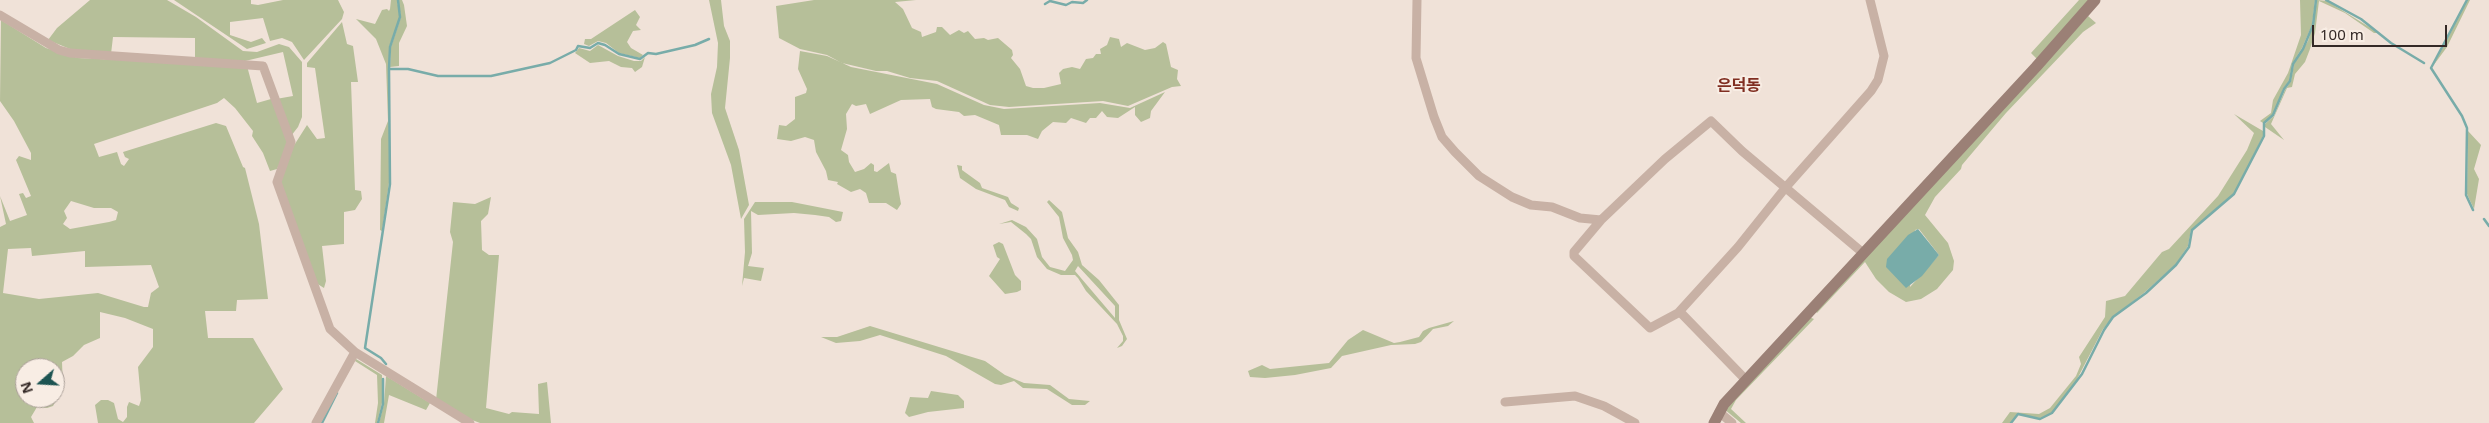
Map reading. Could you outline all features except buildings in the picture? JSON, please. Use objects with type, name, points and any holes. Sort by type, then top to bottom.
[{"type":"main road","points":[[1717,418],[1746,380],[2036,67],[2095,0]]},
{"type":"street","points":[[1417,0],[1416,58],[1442,137],[1479,176],[1512,197],[1531,205],[1552,207],[1590,220],[1601,220]]},
{"type":"street","points":[[1863,252],[1786,187],[1742,152],[1712,121],[1665,159],[1601,220],[1574,252],[1574,256],[1650,328],[1678,313],[1738,248],[1786,187],[1871,91],[1878,80],[1884,56],[1870,0]]},
{"type":"street","points":[[0,15],[59,50],[85,56],[263,66],[291,142],[277,182],[330,329],[356,352],[470,423]]},
{"type":"street","points":[[1678,313],[1682,314],[1746,380]]},
{"type":"street","points":[[316,423],[356,352]]},
{"type":"street","points":[[1505,402],[1575,396],[1604,406],[1635,423]]},
{"type":"street","points":[[1717,418],[1732,423]]},
{"type":"green space","points":[[90,0],[167,0],[196,17],[243,51],[257,52],[279,44],[289,47],[302,62],[302,117],[298,127],[291,136],[276,99],[293,96],[283,52],[245,61],[195,58],[195,38],[113,37],[111,54],[70,49],[48,40],[57,28]]},
{"type":"green space","points":[[174,0],[251,0],[251,4],[258,5],[283,0],[338,0],[344,12],[342,19],[304,60],[292,42],[282,38],[270,41],[263,18],[230,22],[230,35],[251,42],[262,38],[266,43],[247,49]]},
{"type":"green space","points":[[391,0],[397,0],[400,17],[389,47],[389,183],[382,231],[380,230],[381,139],[388,121],[386,64],[376,39],[356,19],[375,24],[382,10],[387,9],[389,11]]},
{"type":"green space","points":[[398,0],[402,0],[404,5],[407,26],[399,43],[399,66],[390,67],[391,47],[401,17]]},
{"type":"green space","points":[[709,0],[721,0],[724,26],[730,41],[725,108],[739,150],[749,205],[741,219],[731,165],[712,113],[711,94],[717,67],[718,43]]},
{"type":"green space","points":[[814,0],[916,0],[895,2],[903,9],[912,28],[921,32],[922,37],[936,32],[937,27],[942,27],[950,35],[959,30],[964,33],[968,31],[975,39],[984,38],[988,40],[998,38],[1012,50],[1013,55],[1011,58],[1020,69],[1026,86],[1033,88],[1044,88],[1061,84],[1059,73],[1063,69],[1072,67],[1080,69],[1086,59],[1093,58],[1096,54],[1101,54],[1100,49],[1107,45],[1110,37],[1119,39],[1121,47],[1127,43],[1145,50],[1155,48],[1163,42],[1166,44],[1171,67],[1178,70],[1177,79],[1181,86],[1172,87],[1128,106],[1103,101],[1009,107],[990,105],[937,81],[910,78],[887,71],[876,71],[842,63],[827,55],[800,49],[779,38],[776,6]]},
{"type":"green space","points":[[2079,0],[2089,0],[2037,59],[2031,53]]},
{"type":"green space","points":[[2300,0],[2315,0],[2312,25],[2302,48],[2292,64],[2289,81],[2283,89],[2273,115],[2263,123],[2260,121],[2271,113],[2273,100],[2288,73],[2301,35]]},
{"type":"green space","points":[[2317,0],[2327,1],[2379,33],[2374,33],[2345,13],[2319,1],[2315,33],[2305,62],[2295,74],[2292,87],[2287,88],[2271,124],[2284,140],[2265,127],[2265,124],[2274,116],[2285,90],[2291,81],[2294,64],[2308,41]]},
{"type":"green space","points":[[2468,0],[2470,0],[2447,47],[2433,66]]},
{"type":"green space","points":[[635,10],[640,17],[636,25],[641,30],[633,31],[627,42],[631,48],[643,55],[640,58],[619,53],[606,43],[598,41],[589,46],[584,44],[585,39],[591,39]]},
{"type":"green space","points":[[2088,16],[2096,23],[2083,32],[2006,113],[1962,165],[1961,169],[1935,197],[1925,215],[1948,243],[1954,261],[1953,270],[1937,289],[1921,299],[1906,302],[1889,292],[1876,279],[1865,262],[1817,313],[1815,311]],"holes":[[[1919,229],[1939,255],[1910,287],[1915,230]]]},
{"type":"green space","points":[[1,20],[46,48],[78,58],[247,66],[257,103],[271,99],[289,143],[277,169],[270,171],[263,153],[252,136],[253,131],[235,108],[224,98],[217,103],[94,144],[99,157],[117,152],[121,164],[124,166],[129,159],[125,157],[123,152],[216,123],[226,126],[245,168],[259,224],[268,299],[237,300],[236,311],[205,311],[208,338],[253,338],[283,389],[254,423],[98,423],[95,405],[101,400],[108,400],[114,403],[118,419],[123,422],[127,417],[129,402],[139,406],[141,400],[138,367],[153,347],[153,329],[125,318],[100,312],[100,338],[84,345],[73,356],[65,360],[65,358],[15,358],[15,408],[36,408],[31,417],[34,423],[0,423],[0,227],[6,224],[0,196],[10,221],[27,215],[19,194],[23,193],[26,198],[31,196],[16,160],[19,156],[31,160],[31,153],[14,121],[0,101]],"holes":[[[71,201],[94,208],[111,208],[118,212],[116,220],[70,229],[63,224],[67,218],[64,211]],[[31,248],[32,256],[85,251],[85,267],[151,265],[159,287],[151,293],[148,307],[98,293],[39,299],[3,293],[8,249]]]},
{"type":"green space","points":[[342,22],[347,44],[353,46],[358,82],[351,82],[355,190],[361,191],[362,199],[355,210],[344,212],[344,244],[322,246],[326,281],[324,288],[316,283],[280,181],[293,147],[307,125],[317,139],[325,138],[315,68],[307,67],[307,63]]},
{"type":"green space","points":[[598,45],[618,56],[634,61],[641,61],[645,57],[642,67],[635,72],[632,68],[621,67],[609,61],[590,63],[575,53],[579,48],[590,51]]},
{"type":"green space","points":[[800,51],[827,56],[851,67],[937,84],[984,105],[1004,109],[1100,103],[1130,108],[1165,92],[1151,111],[1150,118],[1141,122],[1135,115],[1135,107],[1118,118],[1107,117],[1102,111],[1096,118],[1090,118],[1086,123],[1071,118],[1066,123],[1053,122],[1042,131],[1038,139],[1027,135],[1001,135],[999,125],[975,115],[964,116],[959,112],[936,109],[932,107],[930,99],[901,100],[870,114],[866,104],[856,106],[852,104],[846,114],[847,129],[841,150],[848,155],[849,162],[855,172],[864,169],[871,163],[874,165],[874,171],[877,172],[889,163],[891,172],[896,174],[901,204],[897,210],[886,203],[869,203],[866,193],[860,189],[851,192],[837,184],[838,182],[828,180],[826,171],[816,152],[814,140],[805,137],[791,141],[777,139],[779,125],[786,126],[795,119],[795,97],[806,93],[807,89],[798,69]]},
{"type":"green space","points":[[2234,114],[2263,131],[2263,136],[2234,194],[2191,230],[2188,246],[2176,264],[2113,317],[2103,329],[2074,385],[2052,413],[2040,418],[2018,414],[2010,423],[2002,423],[2010,412],[2039,414],[2050,408],[2076,376],[2081,364],[2079,357],[2105,317],[2106,301],[2125,296],[2162,252],[2169,249],[2218,196],[2247,150],[2254,133]]},
{"type":"green space","points":[[2468,131],[2481,145],[2474,169],[2479,179],[2474,209],[2467,194]]},
{"type":"green space","points":[[957,165],[962,166],[962,170],[980,183],[982,188],[1008,197],[1011,203],[1019,208],[1018,211],[1009,207],[1005,200],[976,189],[960,178]]},
{"type":"green space","points":[[491,197],[488,214],[481,221],[482,250],[489,255],[499,255],[486,408],[509,414],[512,412],[539,414],[538,384],[547,382],[551,423],[480,423],[467,418],[436,400],[453,242],[450,232],[453,202],[475,204]]},
{"type":"green space","points":[[1049,200],[1062,212],[1068,238],[1078,252],[1082,265],[1099,280],[1119,305],[1119,320],[1127,339],[1122,346],[1117,348],[1123,341],[1123,336],[1117,324],[1086,291],[1075,275],[1061,275],[1047,269],[1037,257],[1031,239],[1026,234],[1011,222],[999,224],[1012,220],[1026,227],[1037,239],[1042,257],[1050,267],[1065,271],[1073,260],[1072,255],[1063,238],[1059,217],[1047,202]],"holes":[[[1078,266],[1115,306],[1115,318],[1075,271]]]},
{"type":"green space","points":[[755,202],[792,202],[843,212],[841,221],[836,222],[829,217],[815,215],[794,213],[758,215],[751,211],[752,253],[748,266],[764,268],[761,281],[744,278],[742,286],[745,252],[744,219]]},
{"type":"green space","points":[[999,242],[1003,244],[1015,275],[1021,281],[1021,290],[1017,292],[1005,294],[989,276],[1000,259],[997,257],[993,245]]},
{"type":"green space","points":[[1809,317],[1814,319],[1736,400],[1731,409],[1746,423],[1741,423],[1724,409]]},
{"type":"green space","points":[[1454,321],[1448,326],[1433,329],[1421,342],[1391,345],[1342,356],[1331,368],[1295,375],[1265,378],[1250,377],[1248,371],[1262,365],[1270,369],[1329,363],[1348,340],[1363,330],[1394,343],[1419,337],[1423,331],[1429,328]]},
{"type":"green space","points":[[870,326],[985,361],[1005,375],[1024,383],[1050,385],[1069,399],[1090,401],[1085,405],[1072,405],[1047,389],[1023,388],[1014,381],[1001,385],[995,384],[946,356],[880,335],[860,341],[836,343],[821,337],[837,337]]},
{"type":"green space","points":[[356,359],[382,375],[382,403],[377,423],[375,423],[378,403],[377,375],[355,361],[337,392]]},
{"type":"green space","points":[[386,376],[430,403],[426,410],[389,395],[384,423],[379,423],[384,404]]},
{"type":"green space","points":[[931,391],[958,395],[964,401],[964,408],[928,412],[909,417],[905,413],[910,397],[928,398]]},
{"type":"water","points":[[1918,229],[1939,255],[1922,276],[1906,288],[1886,267],[1887,259],[1908,235]]},
{"type":"waterway","points":[[386,364],[381,358],[365,348],[390,184],[389,69],[390,47],[400,17],[398,0]]},
{"type":"waterway","points":[[1045,4],[1050,1],[1066,5],[1072,2],[1083,3],[1087,0]]},
{"type":"waterway","points":[[2011,423],[2018,414],[2040,419],[2052,413],[2082,374],[2104,330],[2113,317],[2146,293],[2176,265],[2189,247],[2192,230],[2234,194],[2264,136],[2264,123],[2273,115],[2284,89],[2290,81],[2293,64],[2303,49],[2313,25],[2316,0]]},
{"type":"waterway","points":[[2326,0],[2361,19],[2391,43],[2424,63]]},
{"type":"waterway","points":[[2467,0],[2431,68],[2462,116],[2467,128],[2466,195],[2473,210]]},
{"type":"waterway","points":[[389,69],[408,69],[438,76],[491,76],[550,63],[576,50],[578,46],[590,48],[598,43],[619,54],[640,59],[648,53],[656,54],[695,45],[709,39]]},
{"type":"waterway","points":[[2484,219],[2489,226]]},
{"type":"waterway","points":[[378,423],[383,404],[383,379]]},
{"type":"waterway","points":[[322,423],[337,393]]},
{"type":"district","name":"은덕동","points":[[1739,86]]}]
